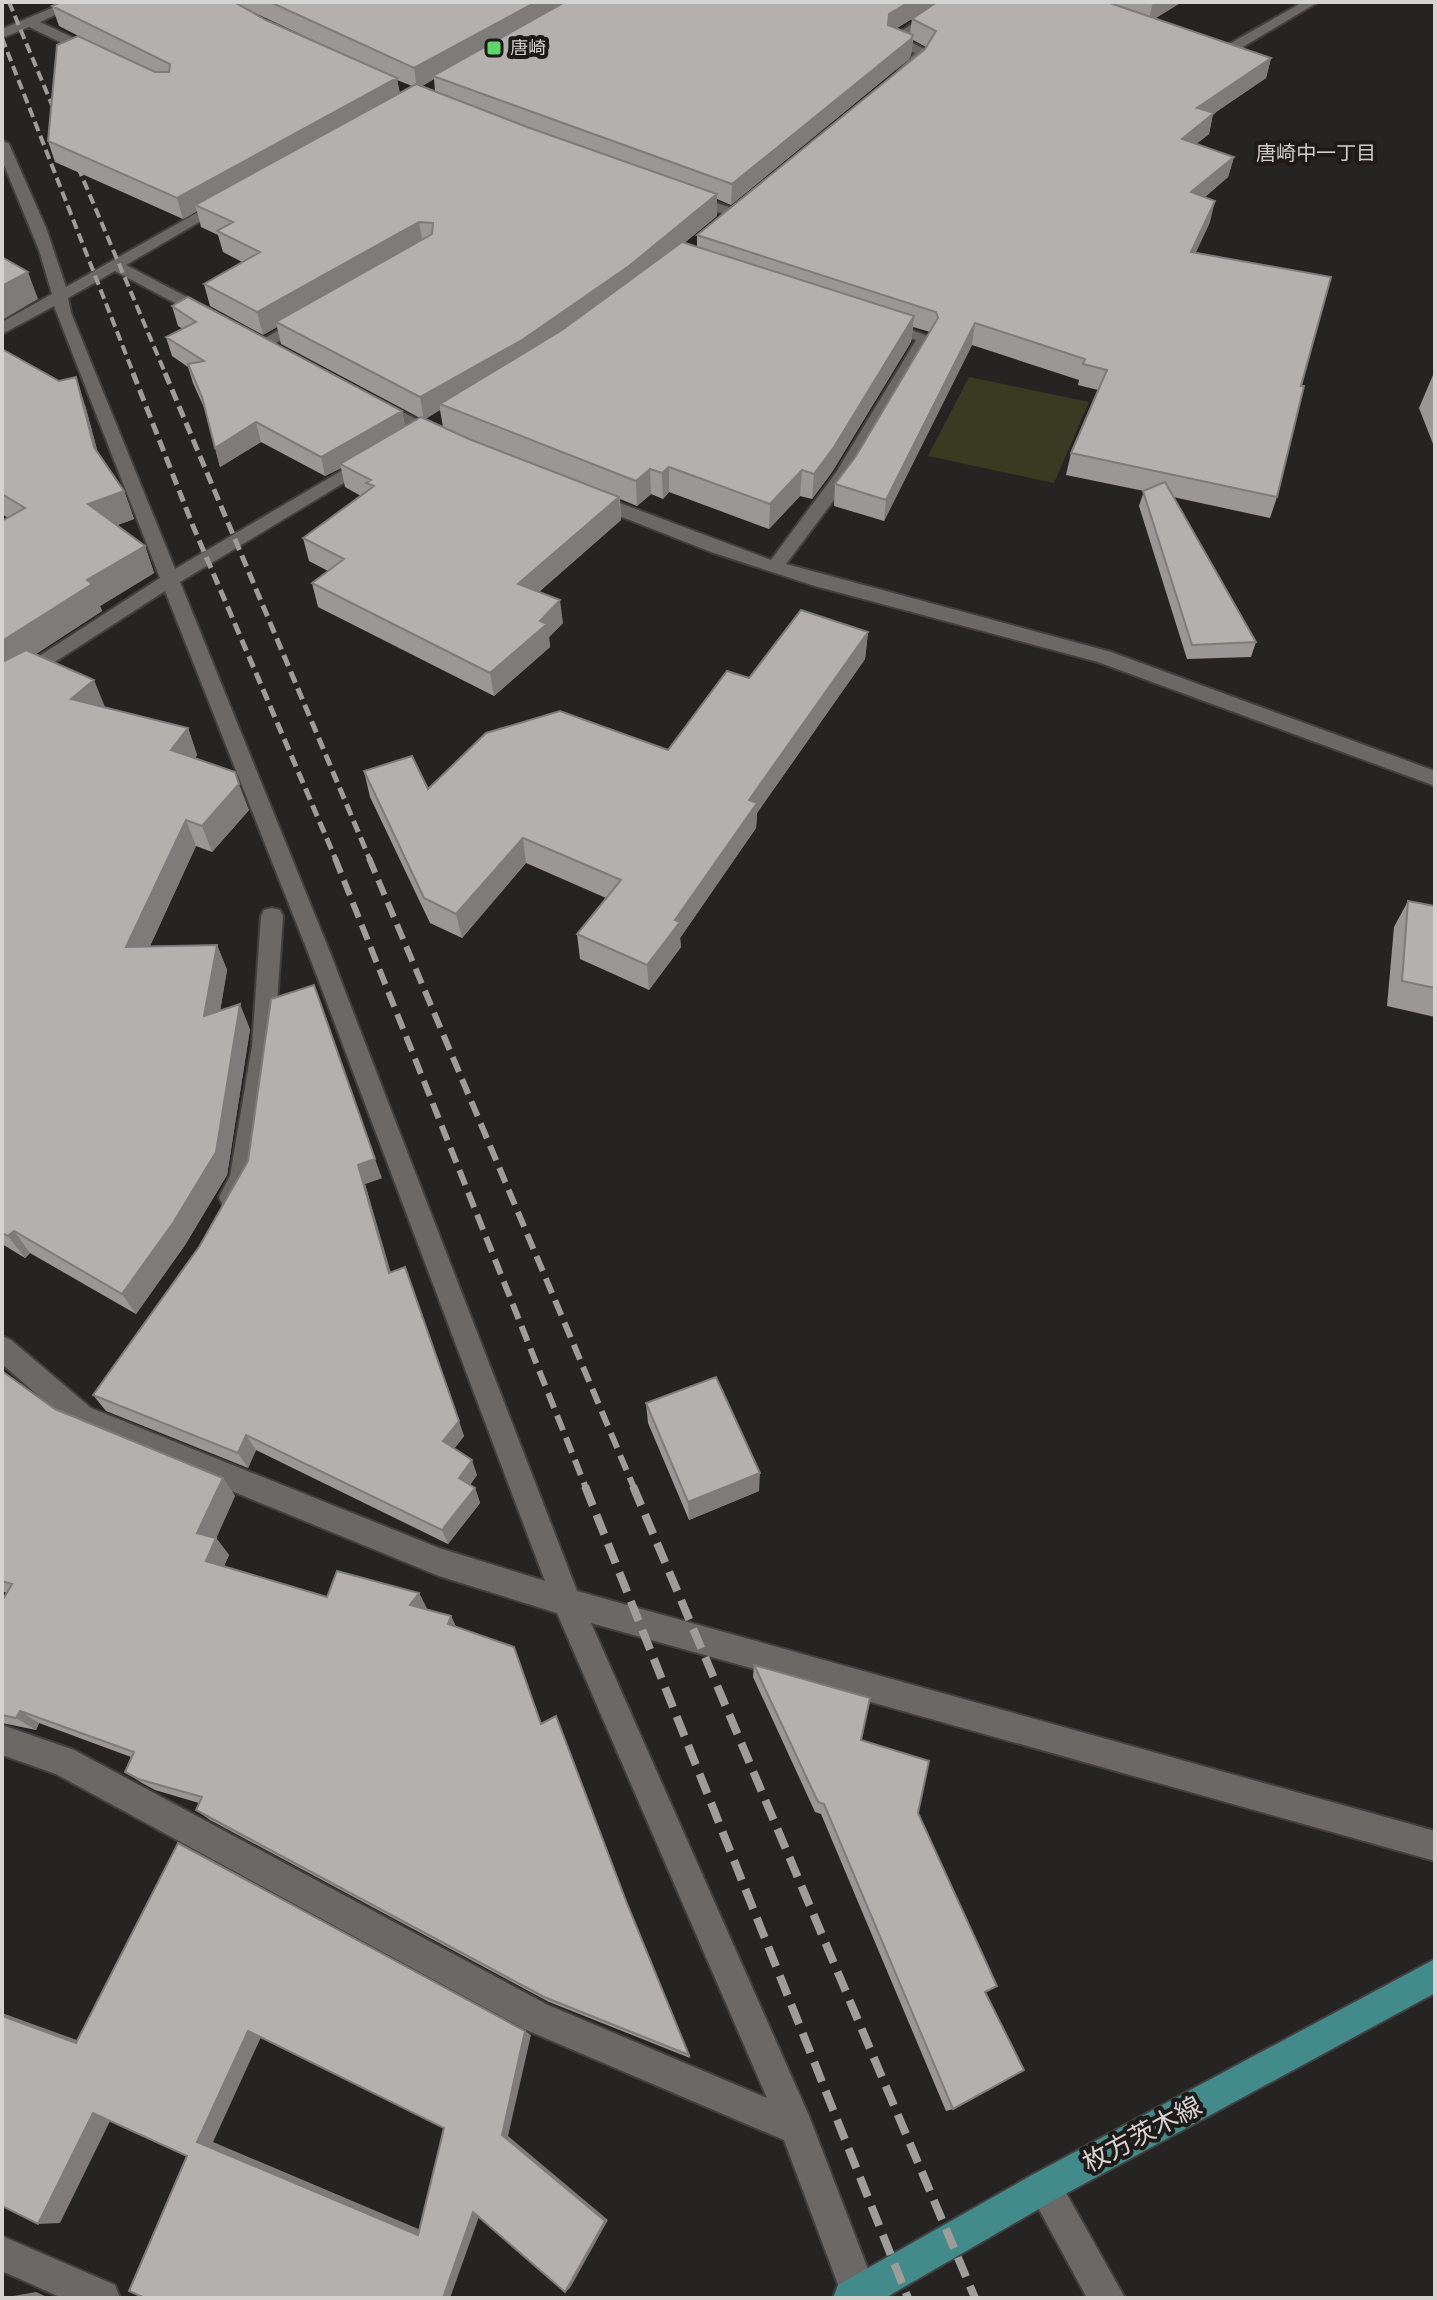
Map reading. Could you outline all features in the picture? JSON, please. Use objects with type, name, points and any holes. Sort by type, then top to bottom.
[{"type":"main road","name":"枚方茨木線","points":[[857,2296],[1044,2187],[1435,1975]]},
{"type":"street","points":[[2,34],[77,2]]},
{"type":"street","points":[[893,81],[916,64],[924,52],[894,40],[954,2]]},
{"type":"street","points":[[1187,42],[1226,51],[1312,2]]},
{"type":"street","points":[[29,22],[112,61]]},
{"type":"street","points":[[2,144],[61,295],[63,313],[320,955],[567,1602],[797,2128],[857,2296]]},
{"type":"street","points":[[2,189],[22,192]]},
{"type":"street","points":[[676,194],[734,212]]},
{"type":"street","points":[[2,329],[236,197]]},
{"type":"street","points":[[115,265],[223,322]]},
{"type":"street","points":[[263,344],[318,313]]},
{"type":"street","points":[[775,567],[843,476],[925,338],[868,319]]},
{"type":"street","points":[[357,394],[452,443]]},
{"type":"street","points":[[2,689],[170,580],[386,452]]},
{"type":"street","points":[[569,490],[717,548],[775,567],[953,619],[1104,657],[1435,779]]},
{"type":"street","points":[[219,1217],[242,1178],[263,1046],[272,916]]},
{"type":"street","points":[[2,1348],[82,1417],[439,1562],[567,1602],[1435,1846]]},
{"type":"street","points":[[82,1417],[100,1392]]},
{"type":"street","points":[[2,1740],[63,1761],[536,2017],[797,2128]]},
{"type":"street","points":[[1044,2187],[1107,2298]]},
{"type":"street","points":[[2,2253],[102,2298]]},
{"type":"green space","points":[[969,377],[1089,402],[1054,483],[928,456]]},
{"type":"building","points":[[61,2],[234,2],[266,20],[397,78],[177,198],[48,141],[57,45],[78,36],[155,72],[169,72],[170,64],[52,6]]},
{"type":"building","points":[[270,2],[536,2],[414,68]]},
{"type":"building","points":[[565,2],[909,2],[889,14],[888,25],[913,35],[732,184],[433,76]]},
{"type":"building","points":[[937,2],[1107,2],[1271,58],[1197,108],[1214,113],[1182,139],[1234,157],[1191,192],[1215,201],[1191,252],[1331,277],[1301,386],[1304,386],[1277,497],[1071,453],[1107,370],[1083,364],[1085,359],[975,323],[886,500],[835,484],[856,456],[938,318],[936,312],[697,235],[925,49],[936,31],[912,19]]},
{"type":"building","points":[[416,84],[717,194],[629,266],[522,340],[420,397],[276,322],[432,234],[433,223],[419,222],[257,312],[204,284],[260,252],[217,231],[233,222],[195,205]]},
{"type":"building","points":[[682,242],[914,316],[834,447],[814,474],[802,470],[770,504],[669,467],[662,473],[650,469],[636,481],[440,404],[562,330]]},
{"type":"building","points":[[2,257],[28,272],[2,286]]},
{"type":"building","points":[[188,297],[402,411],[321,457],[256,422],[215,448],[202,397],[188,364],[204,361],[166,337],[196,322],[172,306]]},
{"type":"building","points":[[2,349],[59,381],[76,377],[94,447],[124,491],[88,504],[145,546],[87,580],[92,584],[2,641],[2,521],[25,508],[2,494]]},
{"type":"building","points":[[421,417],[469,439],[619,497],[518,584],[560,600],[540,621],[547,624],[490,673],[312,583],[344,559],[303,538],[374,486],[366,483],[371,480],[340,464]]},
{"type":"building","points":[[1165,482],[1256,642],[1192,645],[1143,491]]},
{"type":"building","points":[[801,610],[868,632],[749,800],[757,803],[675,920],[680,922],[647,965],[577,934],[621,880],[523,838],[456,914],[424,898],[364,771],[412,756],[428,789],[486,733],[560,711],[668,750],[727,671],[749,678]]},
{"type":"building","points":[[26,650],[94,680],[71,699],[188,728],[171,750],[235,772],[239,784],[202,826],[186,820],[126,947],[217,945],[204,1016],[240,1004],[216,1152],[173,1223],[122,1294],[14,1231],[8,1236],[2,1233],[2,662]]},
{"type":"building","points":[[1408,901],[1435,906],[1435,988],[1402,981]]},
{"type":"building","points":[[314,985],[375,1159],[358,1165],[389,1273],[405,1267],[459,1421],[443,1441],[472,1460],[459,1478],[475,1488],[442,1530],[246,1435],[238,1453],[93,1395],[199,1247],[248,1161],[271,999]]},
{"type":"building","points":[[2,1371],[55,1409],[223,1478],[197,1533],[216,1538],[206,1561],[327,1597],[337,1571],[419,1593],[410,1605],[451,1616],[448,1624],[514,1647],[541,1724],[556,1716],[689,2055],[544,1997],[196,1810],[202,1797],[138,1779],[125,1772],[134,1752],[20,1711],[16,1718],[2,1715],[2,1601],[12,1584],[2,1581]]},
{"type":"building","points":[[716,1377],[760,1473],[688,1502],[646,1403]]},
{"type":"building","points":[[754,1665],[870,1698],[861,1740],[929,1761],[918,1813],[997,1986],[985,1992],[1024,2070],[953,2109],[824,1804],[818,1802]]},
{"type":"building","points":[[178,1843],[525,2031],[502,2135],[605,2221],[565,2292],[473,2212],[443,2298],[145,2298],[129,2291],[187,2156],[93,2113],[38,2224],[2,2206],[2,2016],[76,2043]],"holes":[[[248,2031],[444,2128],[418,2235],[197,2142]]]},
{"type":"railway","points":[[9,2],[60,124]]},
{"type":"railway","points":[[2,38],[134,375]]},
{"type":"railway","points":[[72,153],[166,375]]},
{"type":"railway","points":[[133,373],[193,526],[336,860]]},
{"type":"railway","points":[[165,373],[370,860]]},
{"type":"railway","points":[[335,858],[586,1488]]},
{"type":"railway","points":[[369,858],[634,1488]]},
{"type":"railway","points":[[585,1486],[908,2298]]},
{"type":"railway","points":[[633,1486],[975,2298]]},
{"type":"place","name":"唐崎","points":[[494,48]]},
{"type":"district","name":"唐崎中一丁目","points":[[1316,153]]}]
